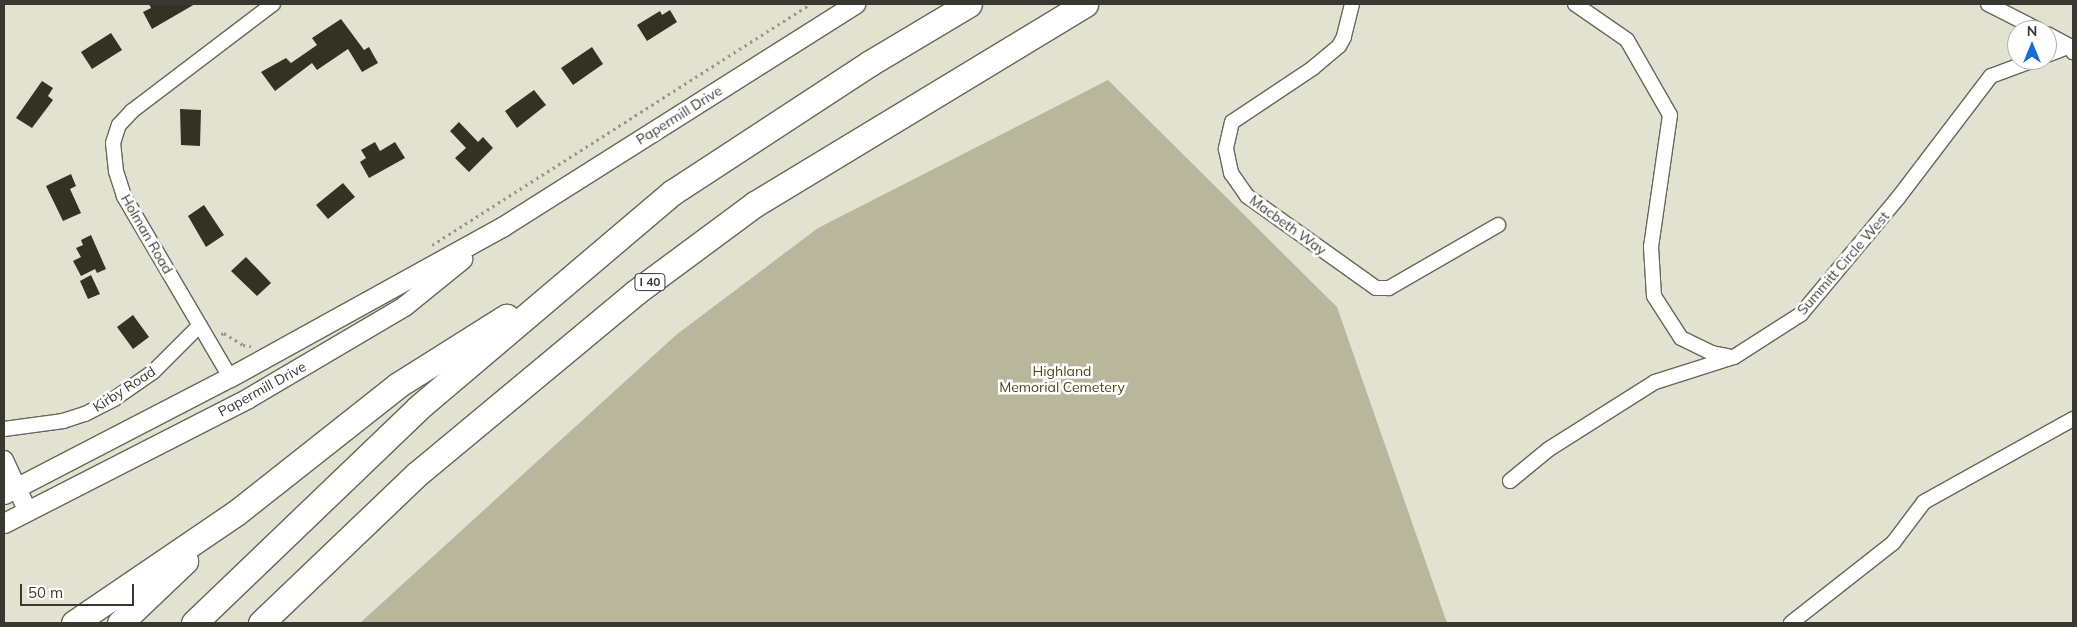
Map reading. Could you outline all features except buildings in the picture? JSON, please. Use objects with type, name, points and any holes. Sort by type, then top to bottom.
[{"type":"highway","points":[[194,623],[418,408],[673,192],[870,63],[969,4]]},
{"type":"highway","name":"I 40","points":[[261,623],[417,474],[636,292],[755,204],[1085,4]]},
{"type":"highway","points":[[74,623],[236,513],[398,385],[581,270]]},
{"type":"highway","points":[[120,623],[236,513]]},
{"type":"main road","name":"Papermill Drive","points":[[10,491],[230,377],[502,227],[855,4]]},
{"type":"main road","name":"Papermill Drive","points":[[4,523],[248,398],[404,306],[502,227]]},
{"type":"street","name":"Holman Road","points":[[230,377],[124,196],[116,171],[113,143],[119,125],[132,111],[273,4]]},
{"type":"street","name":"Macbeth Way","points":[[1352,4],[1344,37],[1339,46],[1313,68],[1232,122],[1226,149],[1236,181],[1247,196],[1376,288],[1389,288],[1498,225]]},
{"type":"street","points":[[1575,4],[1627,40],[1670,115],[1651,247],[1654,296],[1681,338],[1712,353],[1734,357]]},
{"type":"street","points":[[1988,4],[2019,20]]},
{"type":"street","points":[[2057,40],[2072,49]]},
{"type":"street","points":[[2057,53],[2072,49]]},
{"type":"street","name":"Summitt Circle West","points":[[1510,481],[1550,449],[1655,382],[1734,357],[1802,314],[1898,198],[1991,76],[2007,70]]},
{"type":"street","name":"Kirby Road","points":[[4,429],[63,421],[85,414],[114,399],[154,372],[190,338],[200,325]]},
{"type":"street","points":[[1791,623],[1893,543],[1924,502],[2073,419]]},
{"type":"street","points":[[4,460],[10,491],[28,512]]},
{"type":"path","points":[[423,250],[811,4]]},
{"type":"path","points":[[210,342],[224,333],[243,346],[256,346]]},
{"type":"green space","name":"Highland Memorial Cemetery","points":[[1108,80],[1337,307],[1447,623],[360,623],[676,335],[818,228]]}]
